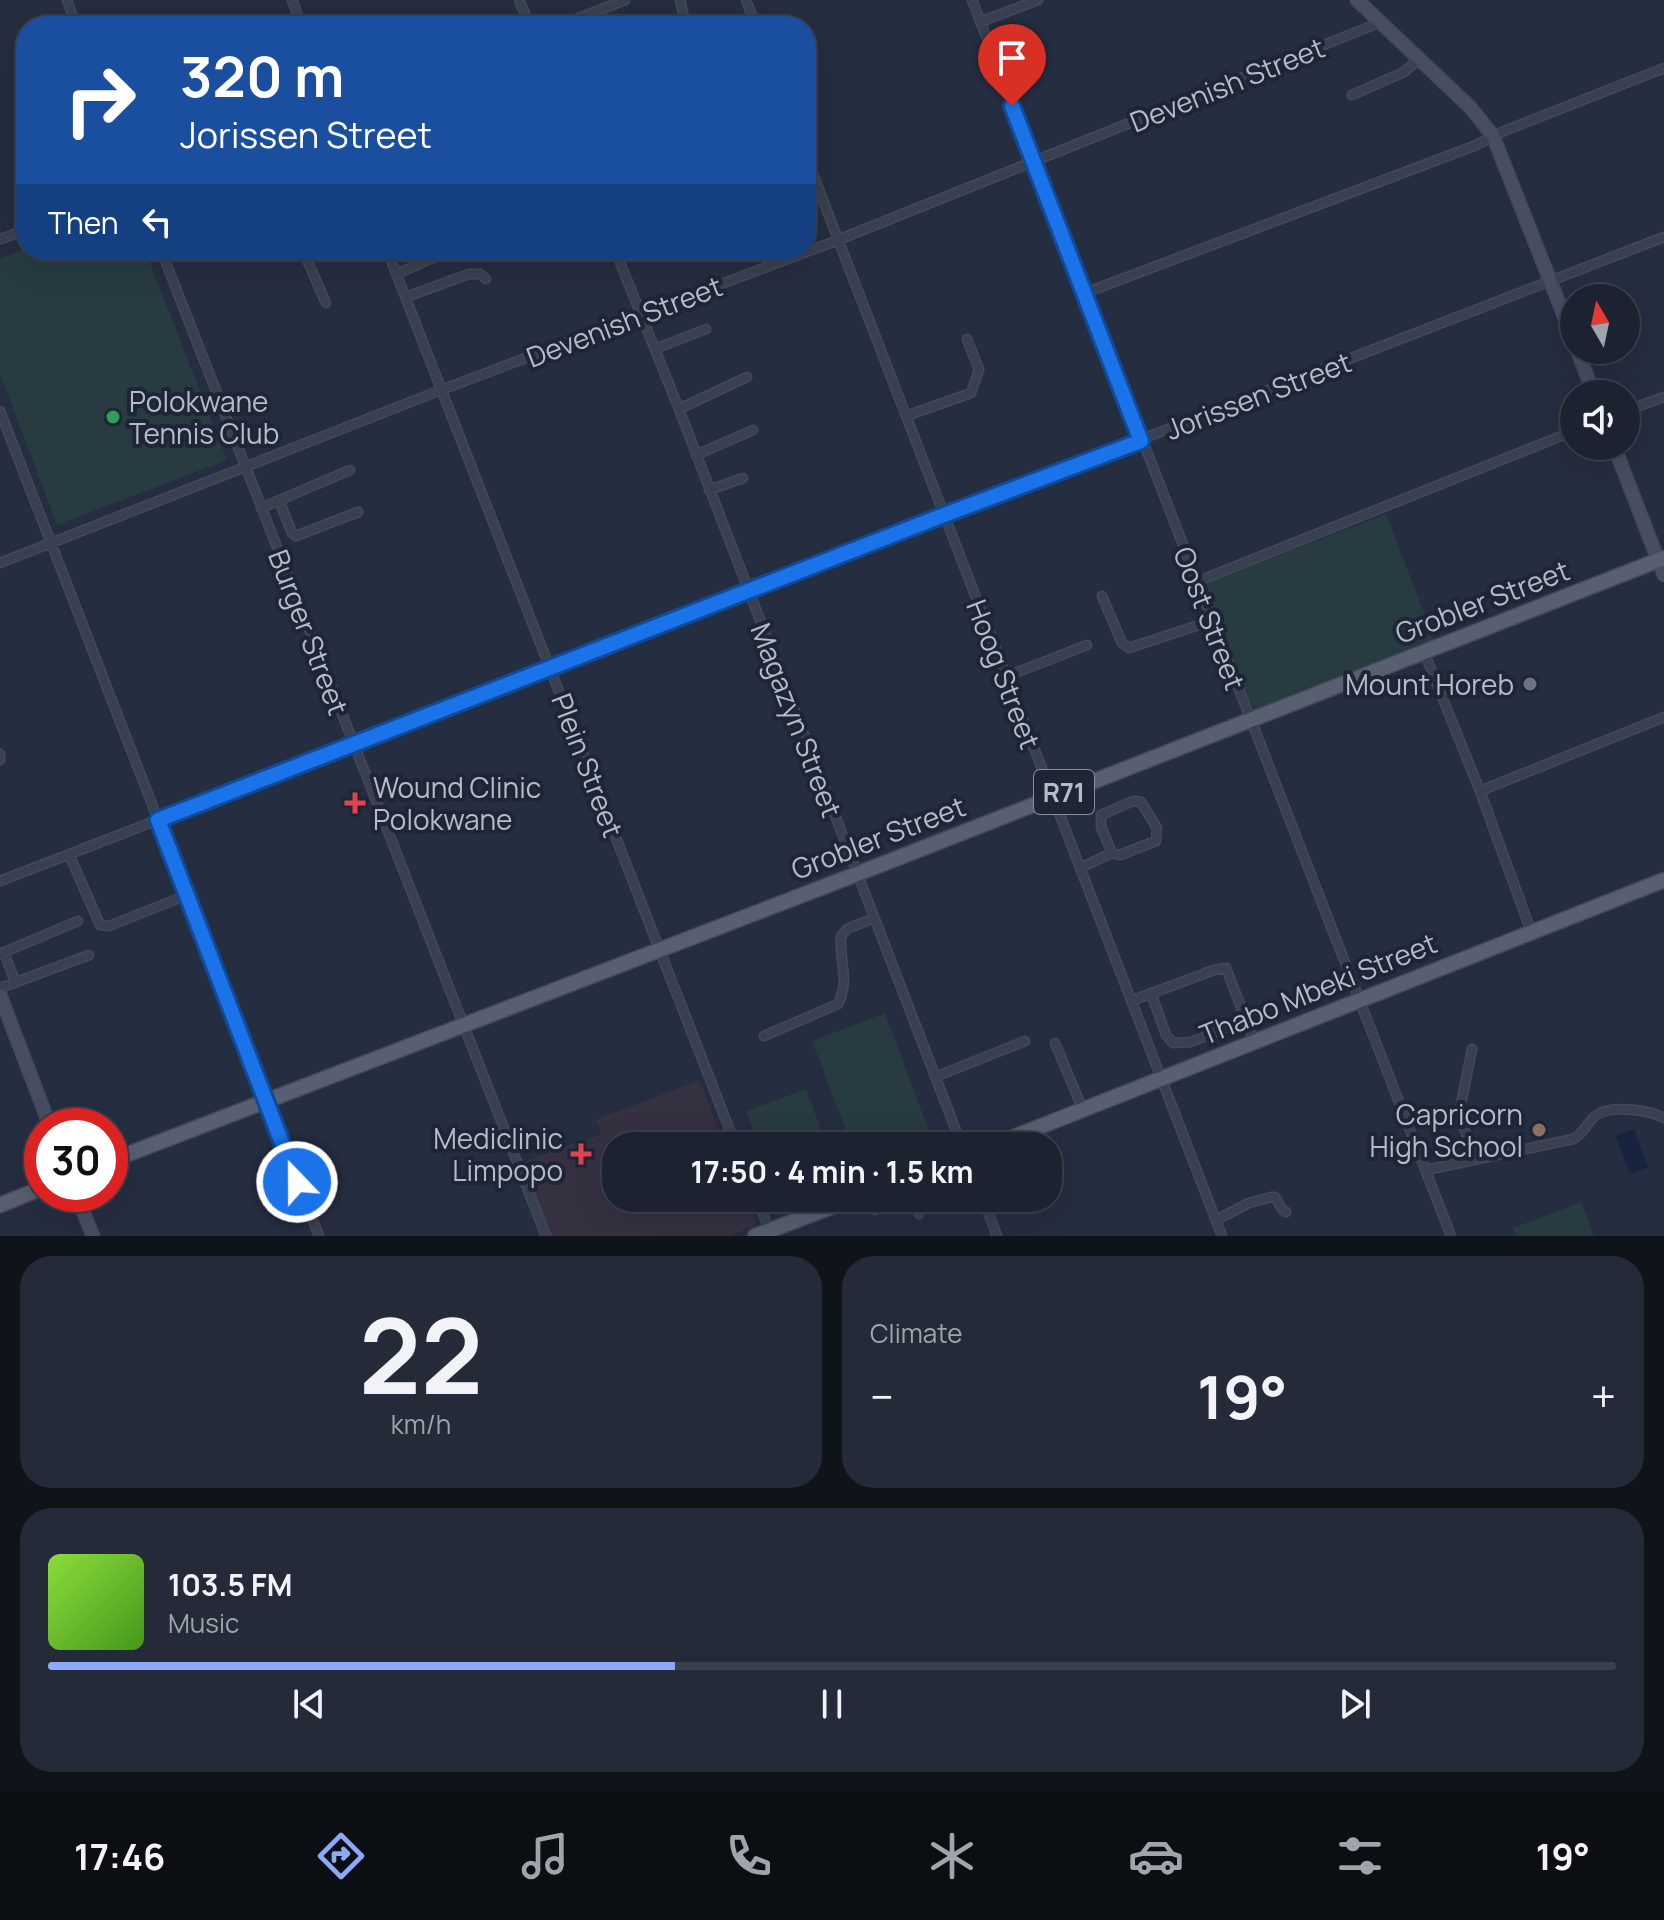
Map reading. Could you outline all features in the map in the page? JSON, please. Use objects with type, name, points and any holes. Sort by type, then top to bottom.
[{"type":"main road","name":"Grobler Street","points":[[128,1154],[857,874],[1661,559]]},
{"type":"main road","name":"Thabo Mbeki Street","points":[[1027,1132],[1664,880]]},
{"type":"main road","points":[[0,1205],[24,1195]]},
{"type":"main road","points":[[755,1236],[771,1233],[821,1212]]},
{"type":"street","points":[[584,16],[625,0]]},
{"type":"street","name":"Oost Street","points":[[972,0],[1451,1236]]},
{"type":"street","points":[[980,22],[1038,0]]},
{"type":"street","points":[[1357,0],[1471,108],[1493,136],[1560,306]]},
{"type":"street","name":"Devenish Street","points":[[816,248],[1381,22]]},
{"type":"street","points":[[1352,95],[1404,72],[1419,59]]},
{"type":"street","points":[[1085,293],[1474,146],[1664,68]]},
{"type":"street","name":"Hoog Street","points":[[816,182],[1222,1236]]},
{"type":"street","name":"Jorissen Street","points":[[0,881],[1664,237]]},
{"type":"street","name":"Burger Street","points":[[165,260],[546,1236]]},
{"type":"street","points":[[308,260],[326,303]]},
{"type":"street","name":"Plein Street","points":[[391,260],[731,1132]]},
{"type":"street","points":[[397,274],[428,260]]},
{"type":"street","name":"Magazyn Street","points":[[619,260],[957,1132]]},
{"type":"street","name":"Devenish Street","points":[[0,563],[441,390],[785,260]]},
{"type":"street","points":[[406,297],[469,274],[480,274],[486,279]]},
{"type":"street","points":[[655,349],[706,329]]},
{"type":"street","points":[[906,416],[971,393],[979,370],[967,339]]},
{"type":"street","points":[[679,409],[747,377]]},
{"type":"street","points":[[1640,406],[1664,397]]},
{"type":"street","points":[[0,411],[319,1236]]},
{"type":"street","points":[[696,455],[753,430]]},
{"type":"street","points":[[1196,582],[1560,437]]},
{"type":"street","points":[[1620,460],[1661,559],[1664,575]]},
{"type":"street","points":[[261,508],[350,470]]},
{"type":"street","points":[[709,490],[743,478]]},
{"type":"street","points":[[279,500],[296,536],[358,512]]},
{"type":"street","points":[[1102,596],[1122,643],[1129,648],[1211,621]]},
{"type":"street","points":[[1005,677],[1087,645]]},
{"type":"street","points":[[1424,652],[1480,791],[1531,931]]},
{"type":"street","points":[[1480,791],[1664,717]]},
{"type":"street","points":[[1082,867],[1112,853],[1120,855],[1158,839],[1155,822],[1141,802],[1133,801],[1101,815],[1101,827],[1112,853]]},
{"type":"street","points":[[69,854],[100,925],[109,926],[187,895]]},
{"type":"street","points":[[764,1036],[838,1004],[845,974],[841,936],[847,929],[874,918]]},
{"type":"street","points":[[15,982],[2,953],[78,921]]},
{"type":"street","points":[[0,988],[89,955]]},
{"type":"street","points":[[1131,1001],[1223,967],[1228,971],[1254,1041]]},
{"type":"street","points":[[1151,993],[1166,1035],[1173,1043],[1191,1042],[1245,1020]]},
{"type":"street","points":[[0,995],[43,1108]]},
{"type":"street","points":[[935,1077],[1025,1041]]},
{"type":"street","points":[[1055,1043],[1083,1110]]},
{"type":"street","points":[[1472,1049],[1459,1114],[1475,1159]]},
{"type":"street","points":[[1426,1170],[1578,1137],[1594,1116],[1608,1108],[1654,1113],[1664,1118]]},
{"type":"street","points":[[1216,1220],[1249,1203],[1271,1197],[1275,1197],[1286,1212]]},
{"type":"street","points":[[83,1212],[93,1236]]},
{"type":"street","points":[[763,1212],[771,1233]]},
{"type":"street","points":[[988,1212],[997,1236]]},
{"type":"shaded area","name":"Polokwane Tennis Club","points":[[16,252],[16,260],[149,260],[227,460],[57,525],[0,374],[0,259]]},
{"type":"shaded area","points":[[1386,514],[1435,641],[1257,709],[1247,703],[1203,589],[1209,582]]},
{"type":"shaded area","points":[[885,1013],[930,1132],[847,1132],[812,1041]]},
{"type":"shaded area","name":"Mediclinic Limpopo","points":[[699,1080],[719,1132],[602,1132],[602,1212],[752,1212],[757,1225],[729,1236],[550,1236],[523,1162],[601,1134],[596,1120]]},
{"type":"shaded area","points":[[806,1089],[822,1132],[754,1132],[746,1111]]},
{"type":"shaded area","points":[[1581,1202],[1594,1236],[1516,1236],[1513,1228]]},
{"type":"water","points":[[1634,1129],[1648,1167],[1630,1174],[1616,1136]]},
{"type":"place","name":"Polokwane Tennis Club","points":[[113,417]]},
{"type":"place","name":"Mount Horeb","points":[[1530,684]]},
{"type":"place","name":"Wound Clinic Polokwane","points":[[355,803]]},
{"type":"place","name":"Capricorn High School","points":[[1539,1130]]},
{"type":"place","name":"Mediclinic Limpopo","points":[[581,1154]]},
{"type":"route","points":[[297,1182],[158,820],[1141,441],[1012,106]]}]
